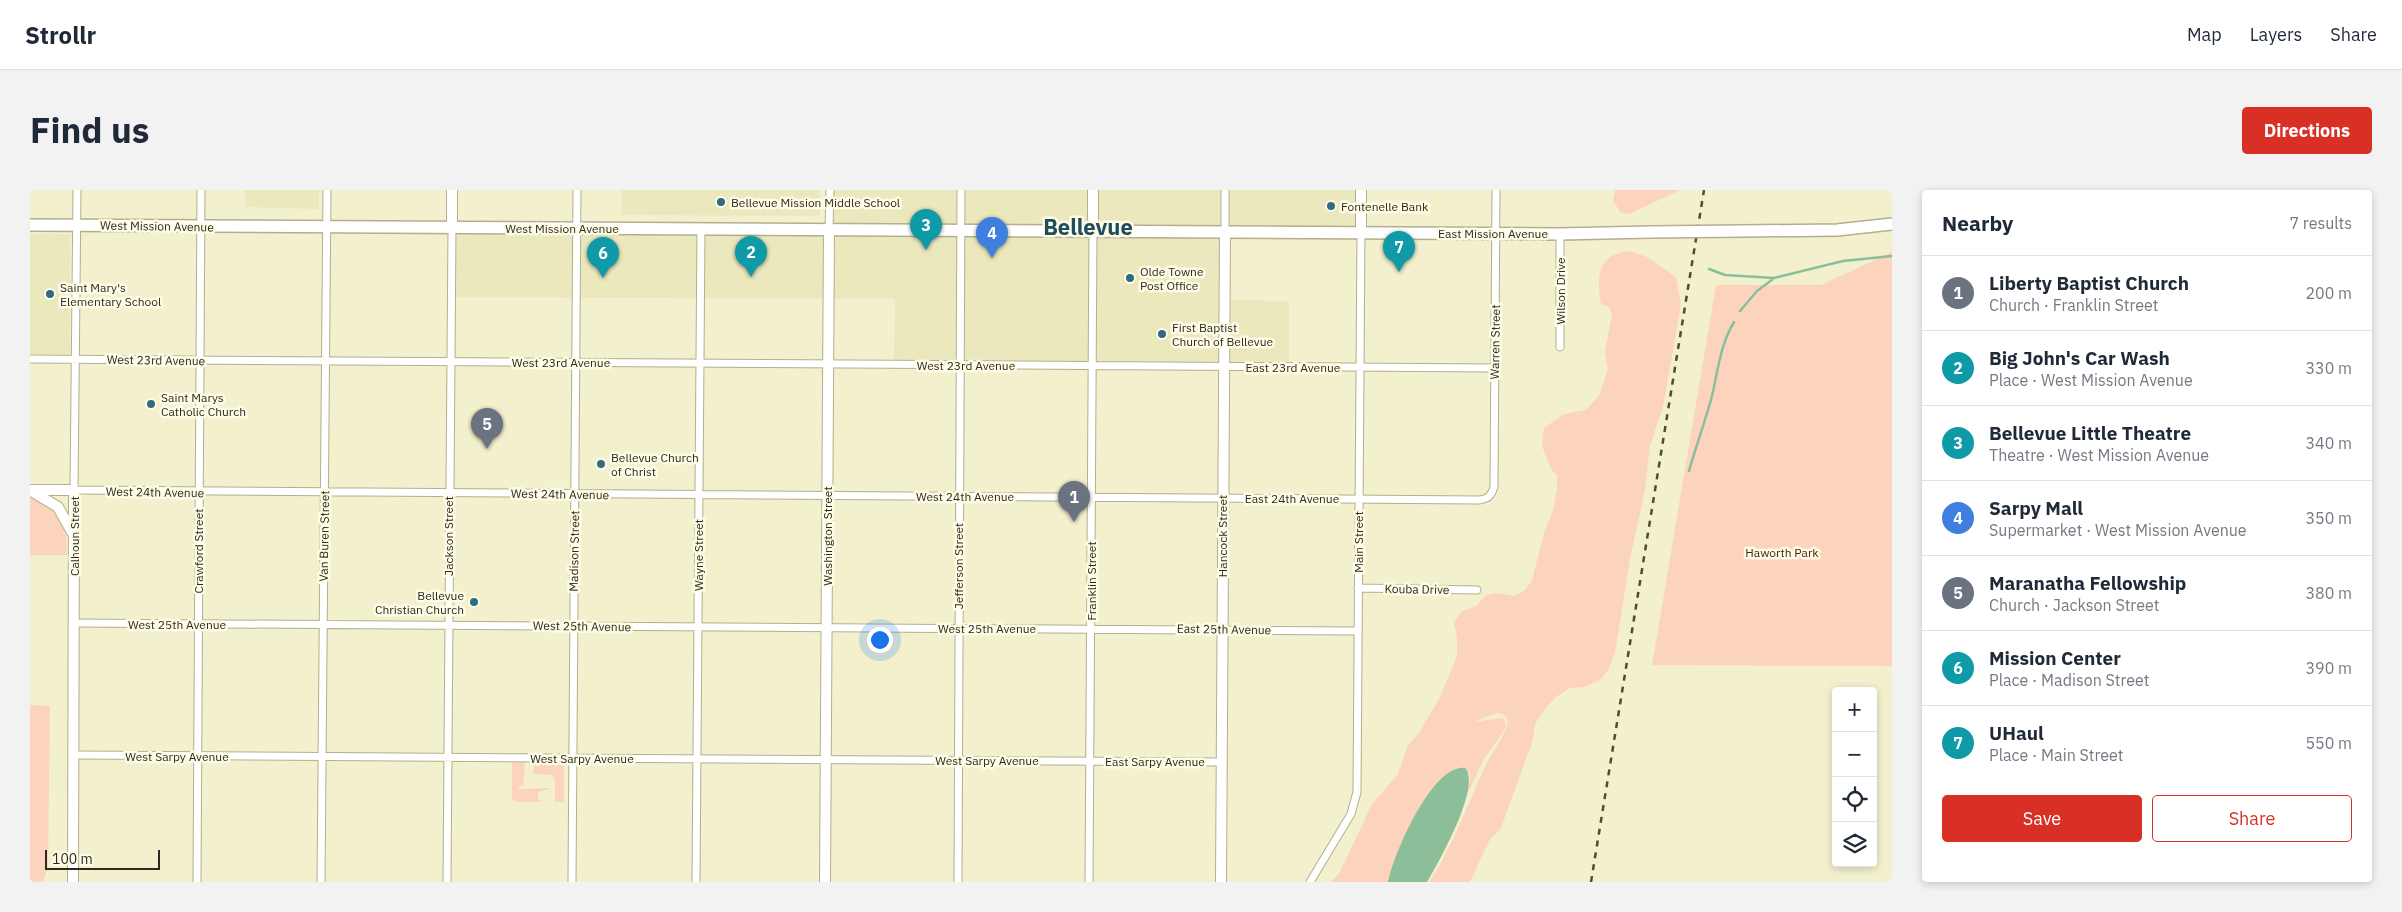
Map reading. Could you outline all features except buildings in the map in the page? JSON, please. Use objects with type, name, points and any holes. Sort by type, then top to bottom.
[{"type":"main road","name":"West Mission Avenue","points":[[30,224],[1093,230]]},
{"type":"main road","name":"East Mission Avenue","points":[[1093,230],[1560,234],[1836,230],[1892,224]]},
{"type":"street","name":"Calhoun Street","points":[[73,882],[76,190]]},
{"type":"street","name":"Crawford Street","points":[[197,882],[201,190]]},
{"type":"street","name":"Van Buren Street","points":[[321,882],[327,190]]},
{"type":"street","name":"Jackson Street","points":[[447,882],[448,493],[452,190]]},
{"type":"street","name":"Madison Street","points":[[572,882],[577,190]]},
{"type":"street","name":"Washington Street","points":[[825,882],[830,190]]},
{"type":"street","name":"Jefferson Street","points":[[958,882],[958,365],[961,190]]},
{"type":"street","name":"Franklin Street","points":[[1089,882],[1094,190]]},
{"type":"street","name":"Hancock Street","points":[[1221,882],[1222,498],[1226,190]]},
{"type":"street","name":"Main Street","points":[[1310,882],[1354,806],[1357,763],[1361,190]]},
{"type":"street","name":"Warren Street","points":[[1492,494],[1494,487],[1496,190]]},
{"type":"street","name":"Wayne Street","points":[[696,882],[701,228]]},
{"type":"street","name":"Wilson Drive","points":[[1560,234],[1560,347]]},
{"type":"street","name":"West 23rd Avenue","points":[[30,359],[1092,366]]},
{"type":"street","name":"East 23rd Avenue","points":[[1092,366],[1494,368]]},
{"type":"street","name":"West 24th Avenue","points":[[30,490],[1091,497]]},
{"type":"street","points":[[30,490],[52,502],[63,513],[71,528],[74,543]]},
{"type":"street","name":"East 24th Avenue","points":[[1091,497],[1479,500],[1487,499],[1492,494]]},
{"type":"street","name":"Kouba Drive","points":[[1358,588],[1477,590]]},
{"type":"street","name":"West 25th Avenue","points":[[74,623],[1091,628]]},
{"type":"street","name":"East 25th Avenue","points":[[1091,628],[1357,631]]},
{"type":"street","name":"West Sarpy Avenue","points":[[74,755],[1090,761]]},
{"type":"street","name":"East Sarpy Avenue","points":[[1090,761],[1221,762]]},
{"type":"street","points":[[69,882],[73,868]]},
{"type":"shaded area","points":[[245,190],[319,190],[319,209],[245,207]]},
{"type":"shaded area","name":"Bellevue Mission Middle School","points":[[622,190],[820,190],[820,216],[622,215]]},
{"type":"shaded area","points":[[830,190],[1361,190],[1361,232],[1225,231],[1225,300],[1289,301],[1289,367],[894,364],[895,299],[451,297],[457,234],[829,229]]},
{"type":"shaded area","name":"Saint Mary's Elementary School","points":[[30,234],[70,234],[70,354],[30,354]]},
{"type":"shaded area","points":[[1465,768],[1469,777],[1468,791],[1463,807],[1440,859],[1427,882],[1388,882],[1391,869],[1406,833],[1427,795],[1440,780],[1452,771]]},
{"type":"green space","points":[[1615,190],[1680,190],[1629,214],[1621,213],[1613,201]]},
{"type":"green space","points":[[1630,251],[1647,257],[1676,277],[1681,305],[1663,407],[1650,446],[1645,490],[1630,559],[1615,653],[1608,670],[1600,680],[1584,687],[1570,688],[1556,697],[1544,710],[1535,724],[1533,740],[1501,828],[1489,841],[1470,882],[1429,882],[1446,854],[1486,765],[1504,732],[1508,721],[1505,715],[1497,713],[1474,722],[1500,718],[1504,719],[1506,725],[1502,734],[1485,757],[1466,797],[1470,779],[1469,773],[1393,882],[1331,882],[1340,872],[1372,804],[1398,774],[1407,747],[1419,733],[1439,699],[1457,656],[1457,637],[1454,622],[1462,611],[1476,606],[1486,595],[1498,593],[1514,596],[1525,590],[1532,580],[1544,533],[1553,510],[1557,489],[1557,476],[1551,469],[1542,446],[1544,428],[1564,414],[1586,410],[1599,396],[1608,369],[1605,352],[1612,314],[1609,307],[1601,304],[1599,276],[1601,268],[1611,257]]},
{"type":"green space","name":"Haworth Park","points":[[1892,252],[1892,666],[1652,665],[1716,285],[1821,285]]},
{"type":"green space","points":[[30,496],[48,505],[60,518],[67,545],[67,555],[30,555]]},
{"type":"green space","points":[[30,705],[50,706],[48,866],[43,882],[30,882]]},
{"type":"green space","points":[[534,761],[564,762],[564,802],[555,802],[555,779],[552,775],[533,774]]},
{"type":"green space","points":[[512,762],[524,762],[525,765],[523,786],[519,786],[519,789],[552,788],[538,792],[538,800],[541,800],[540,802],[517,802],[512,799]]},
{"type":"waterway","points":[[1709,269],[1725,275],[1774,278],[1843,261],[1892,256]]},
{"type":"waterway","points":[[1740,311],[1757,291],[1773,279]]},
{"type":"waterway","points":[[1689,471],[1712,396],[1722,349],[1734,322]]},
{"type":"railway","points":[[1591,882],[1704,190]]},
{"type":"place","name":"Bellevue Mission Middle School","points":[[721,202]]},
{"type":"place","name":"Fontenelle Bank","points":[[1331,206]]},
{"type":"place","name":"Bellevue Little Theatre","points":[[926,250]]},
{"type":"place","name":"Sarpy Mall","points":[[992,258]]},
{"type":"place","name":"UHaul","points":[[1399,272]]},
{"type":"place","name":"Big John's Car Wash","points":[[751,277]]},
{"type":"place","name":"Mission Center","points":[[603,278]]},
{"type":"place","name":"Olde Towne Post Office","points":[[1130,278]]},
{"type":"place","name":"Saint Mary's Elementary School","points":[[50,294]]},
{"type":"place","name":"First Baptist Church of Bellevue","points":[[1162,334]]},
{"type":"place","name":"Saint Marys Catholic Church","points":[[151,404]]},
{"type":"place","name":"Maranatha Fellowship","points":[[487,449]]},
{"type":"place","name":"Bellevue Church of Christ","points":[[601,464]]},
{"type":"place","name":"Liberty Baptist Church","points":[[1074,522]]},
{"type":"place","name":"Bellevue Christian Church","points":[[474,602]]},
{"type":"district","name":"Bellevue","points":[[1088,226]]}]
